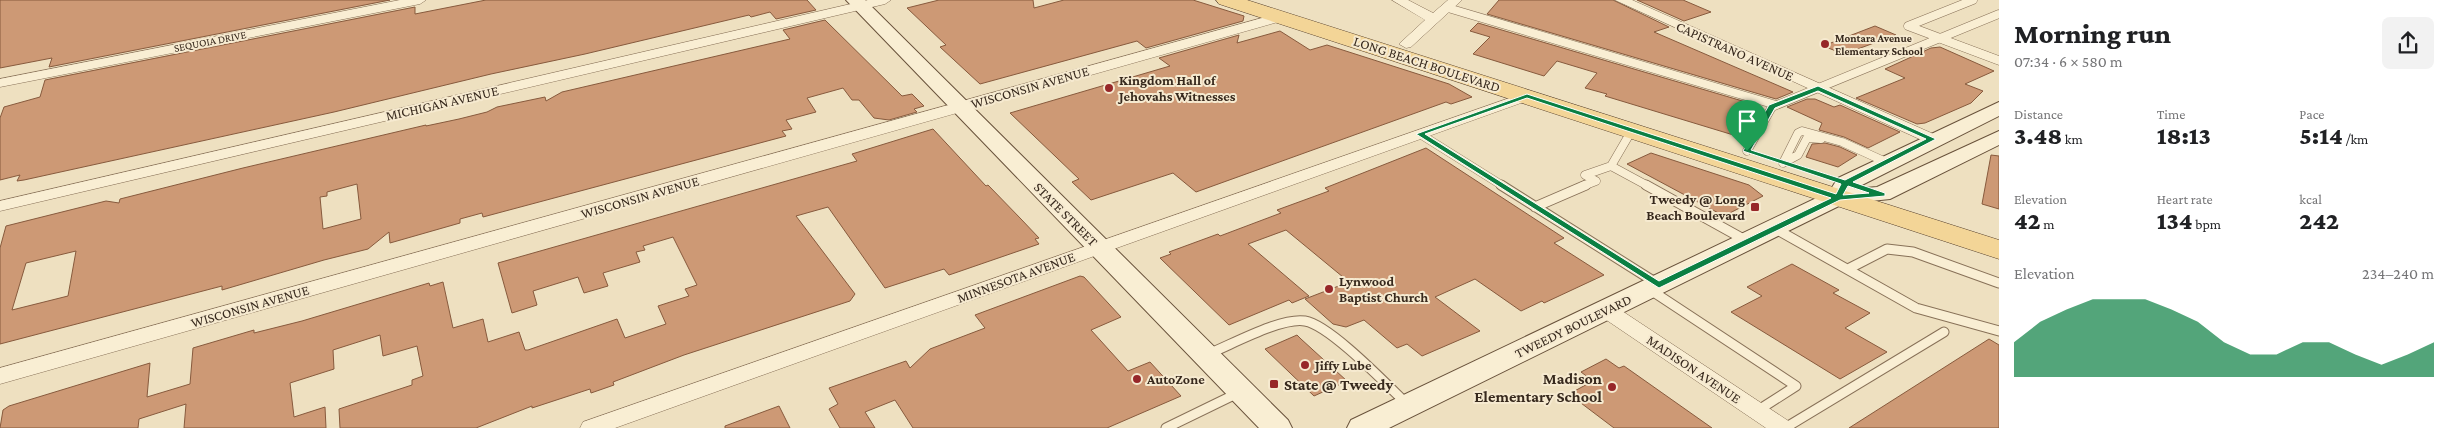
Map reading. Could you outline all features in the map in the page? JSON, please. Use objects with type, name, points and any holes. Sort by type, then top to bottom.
[{"type":"main road","name":"LONG BEACH BOULEVARD","points":[[1226,0],[1632,130],[1842,190],[1882,194],[1999,231]]},
{"type":"main road","name":"LONG BEACH BOULEVARD","points":[[1267,0],[1783,162],[1842,190],[1999,250]]},
{"type":"main road","name":"STATE STREET","points":[[858,3],[1276,428]]},
{"type":"main road","points":[[1280,17],[1296,16],[1352,33],[1368,33]]},
{"type":"main road","name":"TWEEDY BOULEVARD","points":[[1362,428],[1774,228],[1842,190],[1879,159],[1932,139],[1999,108]]},
{"type":"main road","points":[[1882,194],[1999,137]]},
{"type":"street","name":"SEQUOIA DRIVE","points":[[0,83],[420,0]]},
{"type":"street","name":"MICHIGAN AVENUE","points":[[0,206],[858,3],[885,0]]},
{"type":"street","points":[[1398,0],[1434,19]]},
{"type":"street","name":"CAPISTRANO AVENUE","points":[[1621,0],[1932,139]]},
{"type":"street","points":[[1406,44],[1452,4]]},
{"type":"street","name":"WISCONSIN AVENUE","points":[[0,376],[1280,17]]},
{"type":"street","points":[[1940,38],[1999,61]]},
{"type":"street","name":"MINNESOTA AVENUE","points":[[591,428],[1527,96]]},
{"type":"street","name":"MADISON AVENUE","points":[[1606,310],[1783,428]]},
{"type":"lane","points":[[1940,38],[1908,26],[1973,0]]},
{"type":"lane","points":[[1452,4],[1776,105]]},
{"type":"lane","points":[[1747,151],[1772,107],[1999,14]]},
{"type":"lane","points":[[1535,207],[1596,181],[1585,175],[1611,166],[1632,130]]},
{"type":"lane","points":[[1420,134],[1535,207],[1796,386],[1757,412]]},
{"type":"lane","points":[[1783,162],[1798,156],[1808,138],[1879,159]]},
{"type":"lane","points":[[1611,166],[1747,241]]},
{"type":"lane","points":[[1774,228],[1916,308],[1999,331]]},
{"type":"lane","points":[[1848,270],[1887,249],[1913,252],[1999,283]]},
{"type":"lane","points":[[1205,356],[1279,325],[1306,321],[1336,338],[1408,405]]},
{"type":"lane","points":[[1783,428],[1944,332]]},
{"type":"lane","points":[[1166,428],[1241,392]]},
{"type":"building","points":[[0,0],[390,0],[49,67],[52,58],[0,68]]},
{"type":"building","points":[[486,0],[807,0],[816,10],[776,19],[770,12],[751,17],[749,15],[334,112],[24,180],[17,181],[20,175],[0,180],[0,118],[4,107],[40,97],[45,80],[415,7],[415,14]]},
{"type":"building","points":[[939,0],[1033,0],[1034,8],[1064,0],[1193,0],[1244,16],[1243,21],[1146,48],[1137,41],[980,84],[940,47],[946,45],[907,8]]},
{"type":"building","points":[[1499,0],[1613,0],[1669,27],[1654,32],[1793,92],[1776,99],[1487,14]]},
{"type":"building","points":[[1637,0],[1683,0],[1711,12],[1684,21]]},
{"type":"building","points":[[825,20],[902,96],[912,94],[924,106],[914,109],[917,112],[889,120],[874,118],[859,100],[852,100],[843,88],[807,98],[816,112],[786,120],[792,129],[782,131],[786,136],[483,217],[482,213],[460,219],[460,223],[390,243],[389,232],[368,249],[222,290],[222,286],[0,344],[0,248],[6,226],[106,201],[119,203],[120,199],[243,168],[459,119],[487,112],[497,107],[545,97],[546,101],[562,92],[790,39],[783,30]],"holes":[[[357,184],[361,219],[323,229],[320,197],[327,196],[327,192]],[[76,251],[68,296],[12,310],[26,263]]]},
{"type":"building","points":[[1478,23],[1756,105],[1740,137],[1605,96],[1607,94],[1585,88],[1597,73],[1557,61],[1544,76],[1473,54],[1490,37],[1470,31]]},
{"type":"building","points":[[1875,26],[1896,35],[1844,54],[1823,46]]},
{"type":"building","points":[[1280,31],[1310,50],[1327,45],[1449,84],[1472,97],[1451,104],[1446,102],[1196,192],[1173,173],[1091,200],[1072,182],[1079,179],[1010,113],[1170,66],[1159,58],[1239,35],[1237,43]]},
{"type":"building","points":[[1940,47],[1994,71],[1965,84],[1983,91],[1971,103],[1925,123],[1917,124],[1856,98],[1905,78],[1885,69],[1931,48]]},
{"type":"building","points":[[1807,99],[1815,99],[1834,107],[1840,105],[1900,132],[1868,148],[1844,137],[1819,130],[1822,123],[1787,107]]},
{"type":"building","points":[[933,129],[986,186],[988,185],[1039,238],[1035,239],[1039,244],[949,275],[944,269],[885,288],[828,207],[796,216],[855,294],[850,301],[684,355],[613,382],[614,385],[591,393],[590,389],[532,408],[532,406],[476,428],[340,428],[339,409],[412,385],[412,380],[423,376],[417,346],[383,356],[380,335],[333,350],[334,369],[290,383],[294,417],[325,407],[326,428],[184,428],[186,404],[139,419],[138,428],[0,428],[3,410],[9,406],[150,363],[147,397],[190,384],[193,348],[254,330],[254,333],[302,321],[429,283],[430,286],[443,282],[453,328],[483,319],[488,342],[519,332],[525,350],[528,350],[617,319],[625,338],[666,324],[658,306],[689,296],[685,289],[697,285],[673,237],[643,246],[645,250],[636,252],[640,262],[603,273],[608,286],[584,293],[578,277],[533,291],[537,305],[512,313],[498,263],[857,161],[852,154]]},
{"type":"building","points":[[1825,143],[1840,147],[1857,155],[1838,167],[1806,157],[1812,144]]},
{"type":"building","points":[[1426,148],[1564,238],[1554,243],[1604,275],[1544,303],[1542,301],[1521,311],[1475,279],[1435,297],[1480,331],[1422,356],[1407,344],[1397,348],[1364,320],[1346,327],[1333,324],[1305,299],[1349,282],[1286,230],[1248,244],[1309,296],[1292,303],[1289,300],[1229,325],[1160,258],[1171,254],[1169,252],[1218,234],[1220,236],[1281,213],[1277,210],[1329,191],[1325,188]]},
{"type":"building","points":[[1651,153],[1749,185],[1763,196],[1724,216],[1627,164]]},
{"type":"building","points":[[1991,155],[1999,156],[1999,209],[1982,204]]},
{"type":"building","points":[[1792,264],[1839,290],[1833,293],[1870,313],[1845,328],[1887,352],[1840,379],[1731,312],[1762,296],[1747,287]]},
{"type":"building","points":[[1080,276],[1084,277],[1121,317],[1091,330],[1128,371],[1150,362],[1181,396],[1107,428],[913,428],[895,400],[865,412],[875,428],[840,428],[829,409],[838,404],[829,388],[906,361],[910,368],[930,349],[985,328],[975,315]]},
{"type":"building","name":"Jiffy Lube","points":[[1297,335],[1347,381],[1314,396],[1265,349]]},
{"type":"building","points":[[1989,339],[1999,345],[1999,428],[1849,428]]},
{"type":"building","points":[[1606,359],[1619,368],[1624,366],[1712,428],[1614,428],[1569,394],[1593,381],[1581,372]]},
{"type":"building","points":[[779,406],[790,428],[725,428],[725,426]]},
{"type":"place","name":"Montara Avenue Elementary School","points":[[1825,44]]},
{"type":"place","name":"Kingdom Hall of Jehovahs Witnesses","points":[[1109,88]]},
{"type":"place","name":"Tweedy @ Long Beach Boulevard","points":[[1755,207]]},
{"type":"place","name":"Lynwood Baptist Church","points":[[1329,289]]},
{"type":"place","name":"Jiffy Lube","points":[[1305,365]]},
{"type":"place","name":"AutoZone","points":[[1137,379]]},
{"type":"place","name":"State @ Tweedy","points":[[1274,384]]},
{"type":"place","name":"Madison Elementary School","points":[[1612,387]]},
{"type":"route","points":[[1747,151],[1772,107],[1818,88],[1932,139],[1846,182],[1882,194],[1838,197],[1659,285],[1420,134],[1527,96],[1838,197],[1846,182],[1747,151]]}]
